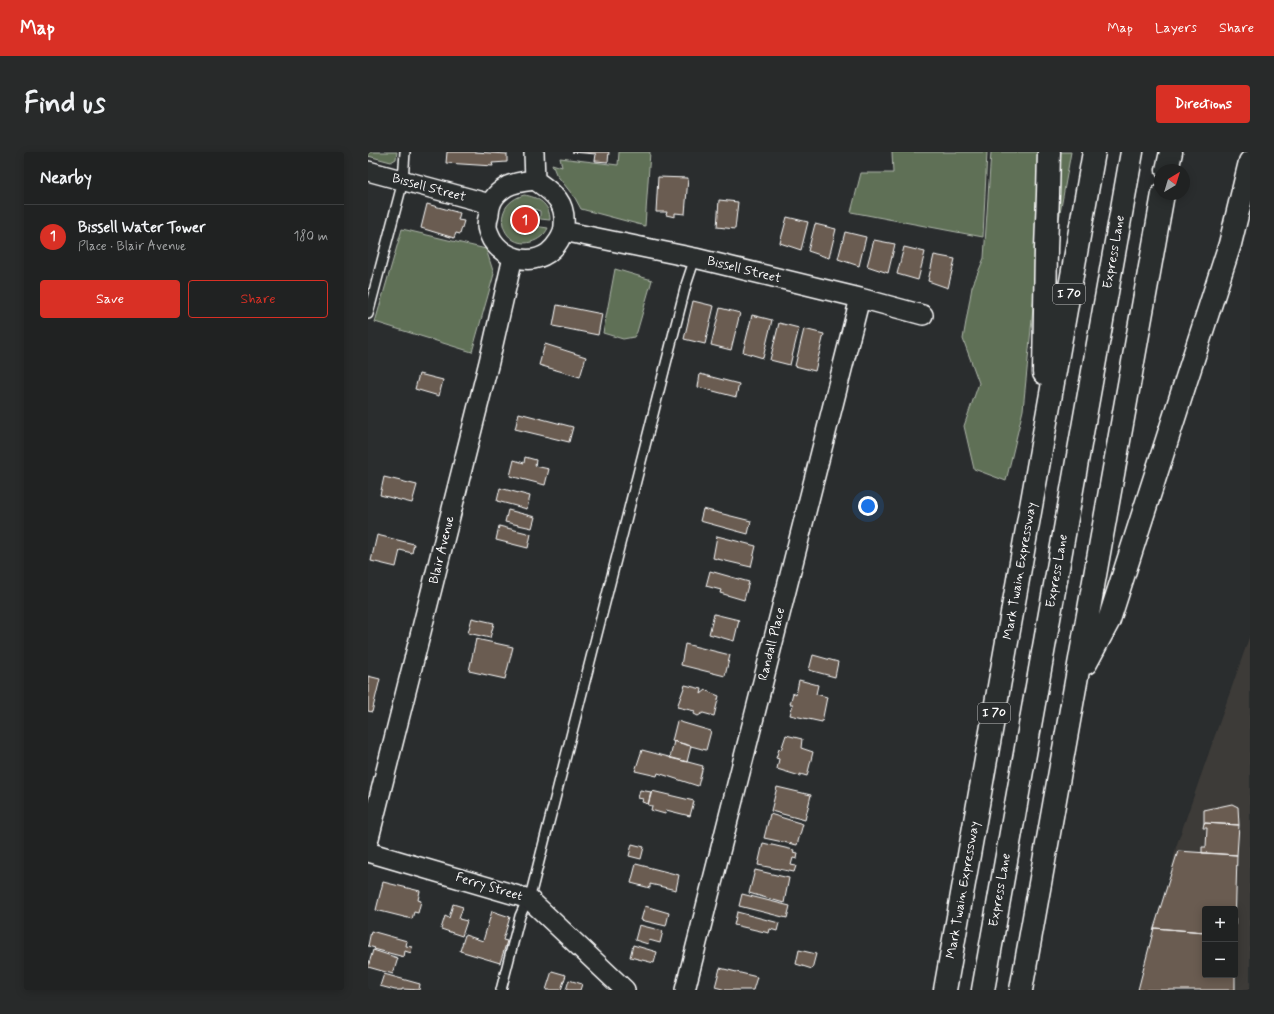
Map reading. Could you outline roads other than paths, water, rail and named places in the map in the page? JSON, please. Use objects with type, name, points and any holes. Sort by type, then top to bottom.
[{"type":"highway","points":[[1043,436],[1049,152]]},
{"type":"highway","name":"Mark Twain Expressway","points":[[945,990],[1094,152]]},
{"type":"highway","name":"Express Lane","points":[[983,990],[1132,152]]},
{"type":"highway","points":[[1168,164],[1170,152]]},
{"type":"highway","points":[[1077,680],[1109,620],[1230,244],[1250,162]]},
{"type":"highway","points":[[1021,990],[1162,200]]},
{"type":"street","points":[[534,152],[535,180]]},
{"type":"street","name":"Bissell Street","points":[[368,172],[490,204]]},
{"type":"street","points":[[535,180],[554,194],[561,204],[565,217],[563,231],[555,247],[545,255],[534,259],[513,257],[503,253],[490,236],[487,226],[490,204],[497,193],[507,186],[519,182],[535,180]]},
{"type":"street","name":"Bissell Street","points":[[563,231],[695,258],[860,298],[923,315]]},
{"type":"street","name":"Blair Avenue","points":[[368,842],[489,362],[513,257]]},
{"type":"street","name":"Randall Place","points":[[685,990],[860,298]]},
{"type":"street","name":"Ferry Street","points":[[368,852],[529,899],[625,990]]},
{"type":"lane","points":[[368,314],[403,181],[405,152]]},
{"type":"lane","points":[[501,990],[520,916],[529,899],[532,889],[684,292],[695,258]]},
{"type":"place","name":"Bissell Water Tower","points":[[525,220]]}]
